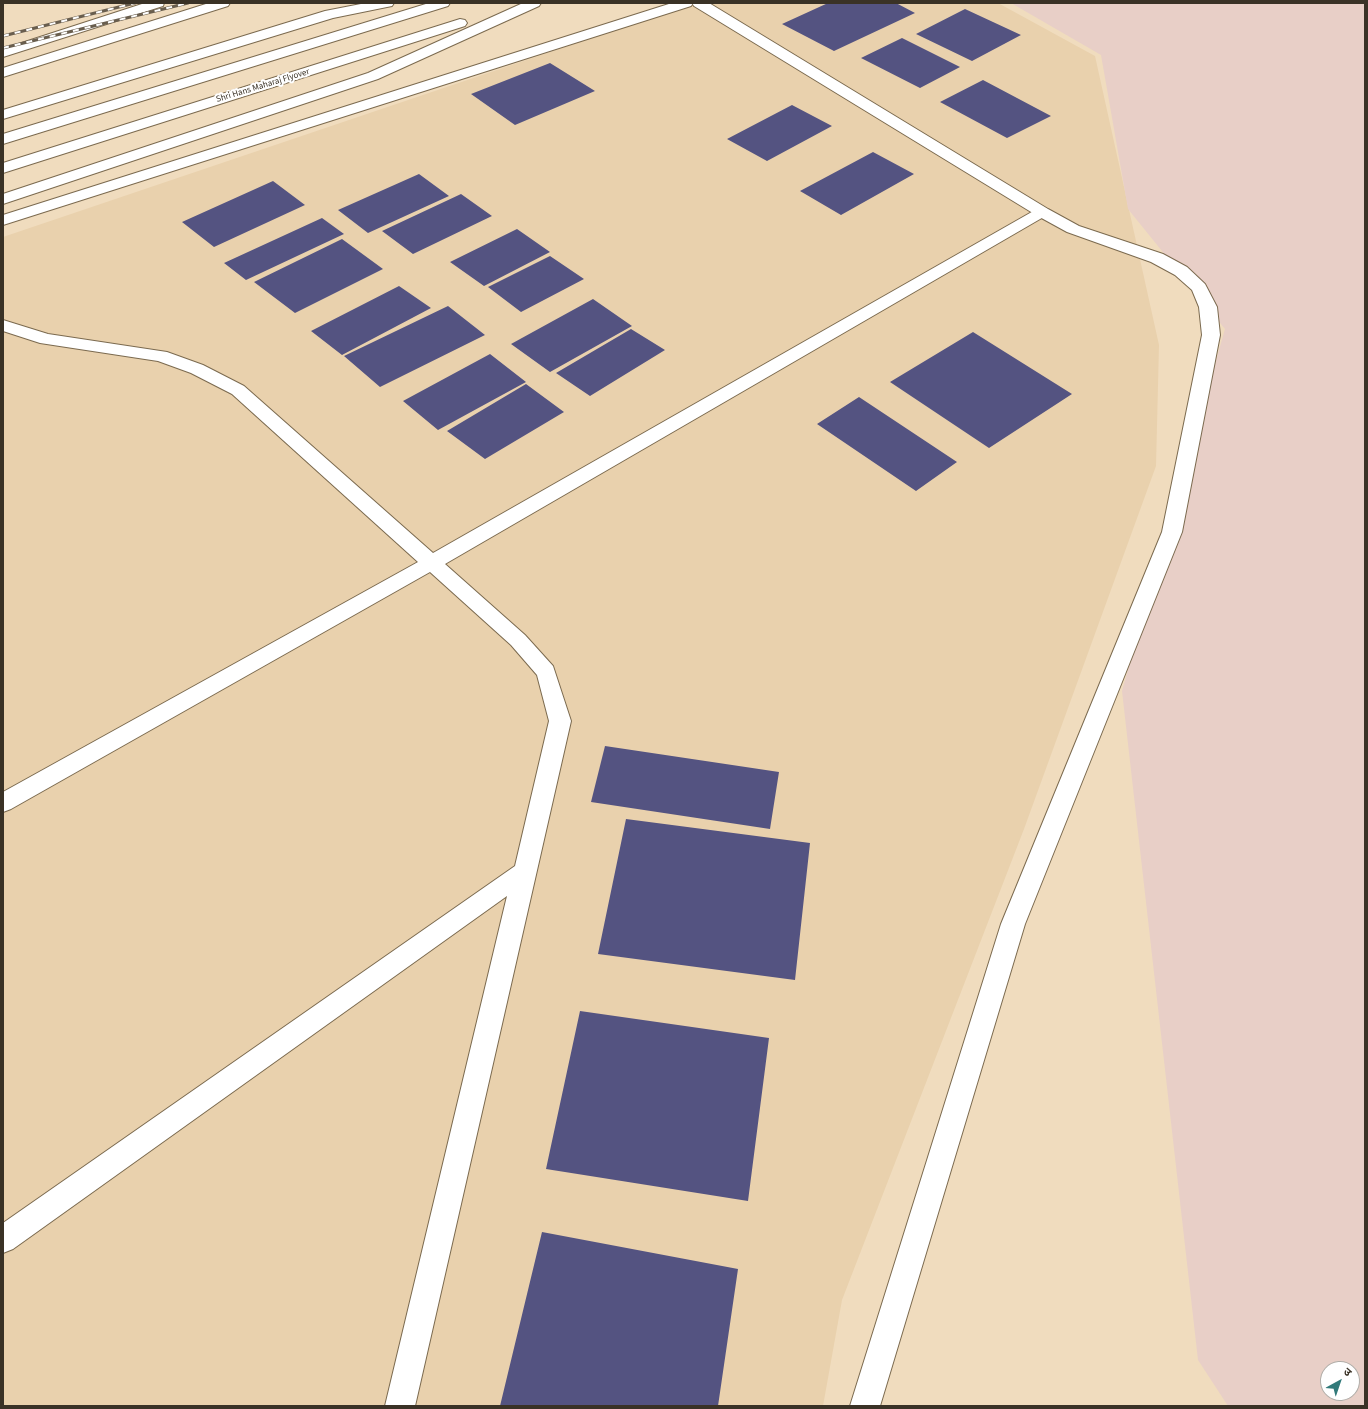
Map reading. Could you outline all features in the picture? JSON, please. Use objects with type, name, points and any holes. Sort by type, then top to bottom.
[{"type":"street","points":[[3,73],[223,3]]},
{"type":"street","points":[[3,114],[330,14],[387,3]]},
{"type":"street","points":[[3,140],[443,3]]},
{"type":"street","name":"Shri Hans Maharaj Flyover","points":[[3,168],[370,53],[523,3]]},
{"type":"street","points":[[3,199],[373,76],[534,3]]},
{"type":"street","points":[[3,220],[686,3]]},
{"type":"street","points":[[699,3],[1042,212],[1073,229],[1157,258],[1181,271],[1199,288],[1208,307],[1211,335],[1172,532],[1013,924],[865,1406]]},
{"type":"lane","points":[[3,52],[158,3]]},
{"type":"lane","points":[[3,803],[431,563],[1042,212]]},
{"type":"lane","points":[[3,325],[46,339],[161,356],[197,369],[238,390],[518,640],[546,672],[560,721],[400,1406]]},
{"type":"lane","points":[[3,1239],[524,872]]},
{"type":"shaded area","points":[[695,3],[998,3],[1095,56],[1159,345],[1156,466],[1024,829],[842,1300],[823,1406],[3,1406],[3,237]]},
{"type":"shaded area","points":[[1011,3],[1365,3],[1365,1406],[1228,1406],[1198,1360],[1122,691],[1225,329],[1128,209],[1101,55]]},
{"type":"building","points":[[828,3],[896,3],[915,13],[834,51],[782,24]]},
{"type":"building","points":[[965,9],[1021,35],[972,61],[916,34]]},
{"type":"building","points":[[902,38],[960,67],[920,88],[861,58]]},
{"type":"building","points":[[550,63],[595,91],[515,125],[471,94]]},
{"type":"building","points":[[983,80],[1051,116],[1007,138],[940,102]]},
{"type":"building","points":[[792,105],[832,126],[767,161],[727,139]]},
{"type":"building","points":[[873,152],[914,174],[841,215],[800,191]]},
{"type":"building","points":[[419,174],[449,196],[368,233],[338,210]]},
{"type":"building","points":[[273,181],[305,205],[214,247],[182,222]]},
{"type":"building","points":[[461,194],[492,216],[413,254],[382,231]]},
{"type":"building","points":[[322,218],[344,234],[246,280],[224,263]]},
{"type":"building","points":[[517,229],[550,252],[484,286],[450,262]]},
{"type":"building","points":[[342,239],[383,269],[295,313],[254,282]]},
{"type":"building","points":[[550,256],[584,279],[521,312],[488,287]]},
{"type":"building","points":[[399,286],[431,308],[342,355],[311,331]]},
{"type":"building","points":[[593,299],[632,326],[550,372],[511,344]]},
{"type":"building","points":[[448,306],[485,335],[380,387],[344,356]]},
{"type":"building","points":[[631,329],[665,350],[590,396],[556,373]]},
{"type":"building","points":[[973,332],[1072,394],[989,448],[890,382]]},
{"type":"building","points":[[490,354],[526,382],[438,430],[403,401]]},
{"type":"building","points":[[526,384],[564,412],[485,459],[447,431]]},
{"type":"building","points":[[859,397],[957,462],[916,491],[817,424]]},
{"type":"building","points":[[605,746],[779,772],[770,829],[591,802]]},
{"type":"building","points":[[626,819],[810,843],[795,980],[598,954]]},
{"type":"building","points":[[580,1011],[769,1038],[748,1201],[546,1169]]},
{"type":"building","points":[[542,1232],[738,1269],[718,1406],[500,1406]]},
{"type":"railway","points":[[3,36],[135,3]]},
{"type":"railway","points":[[3,48],[188,3]]}]
